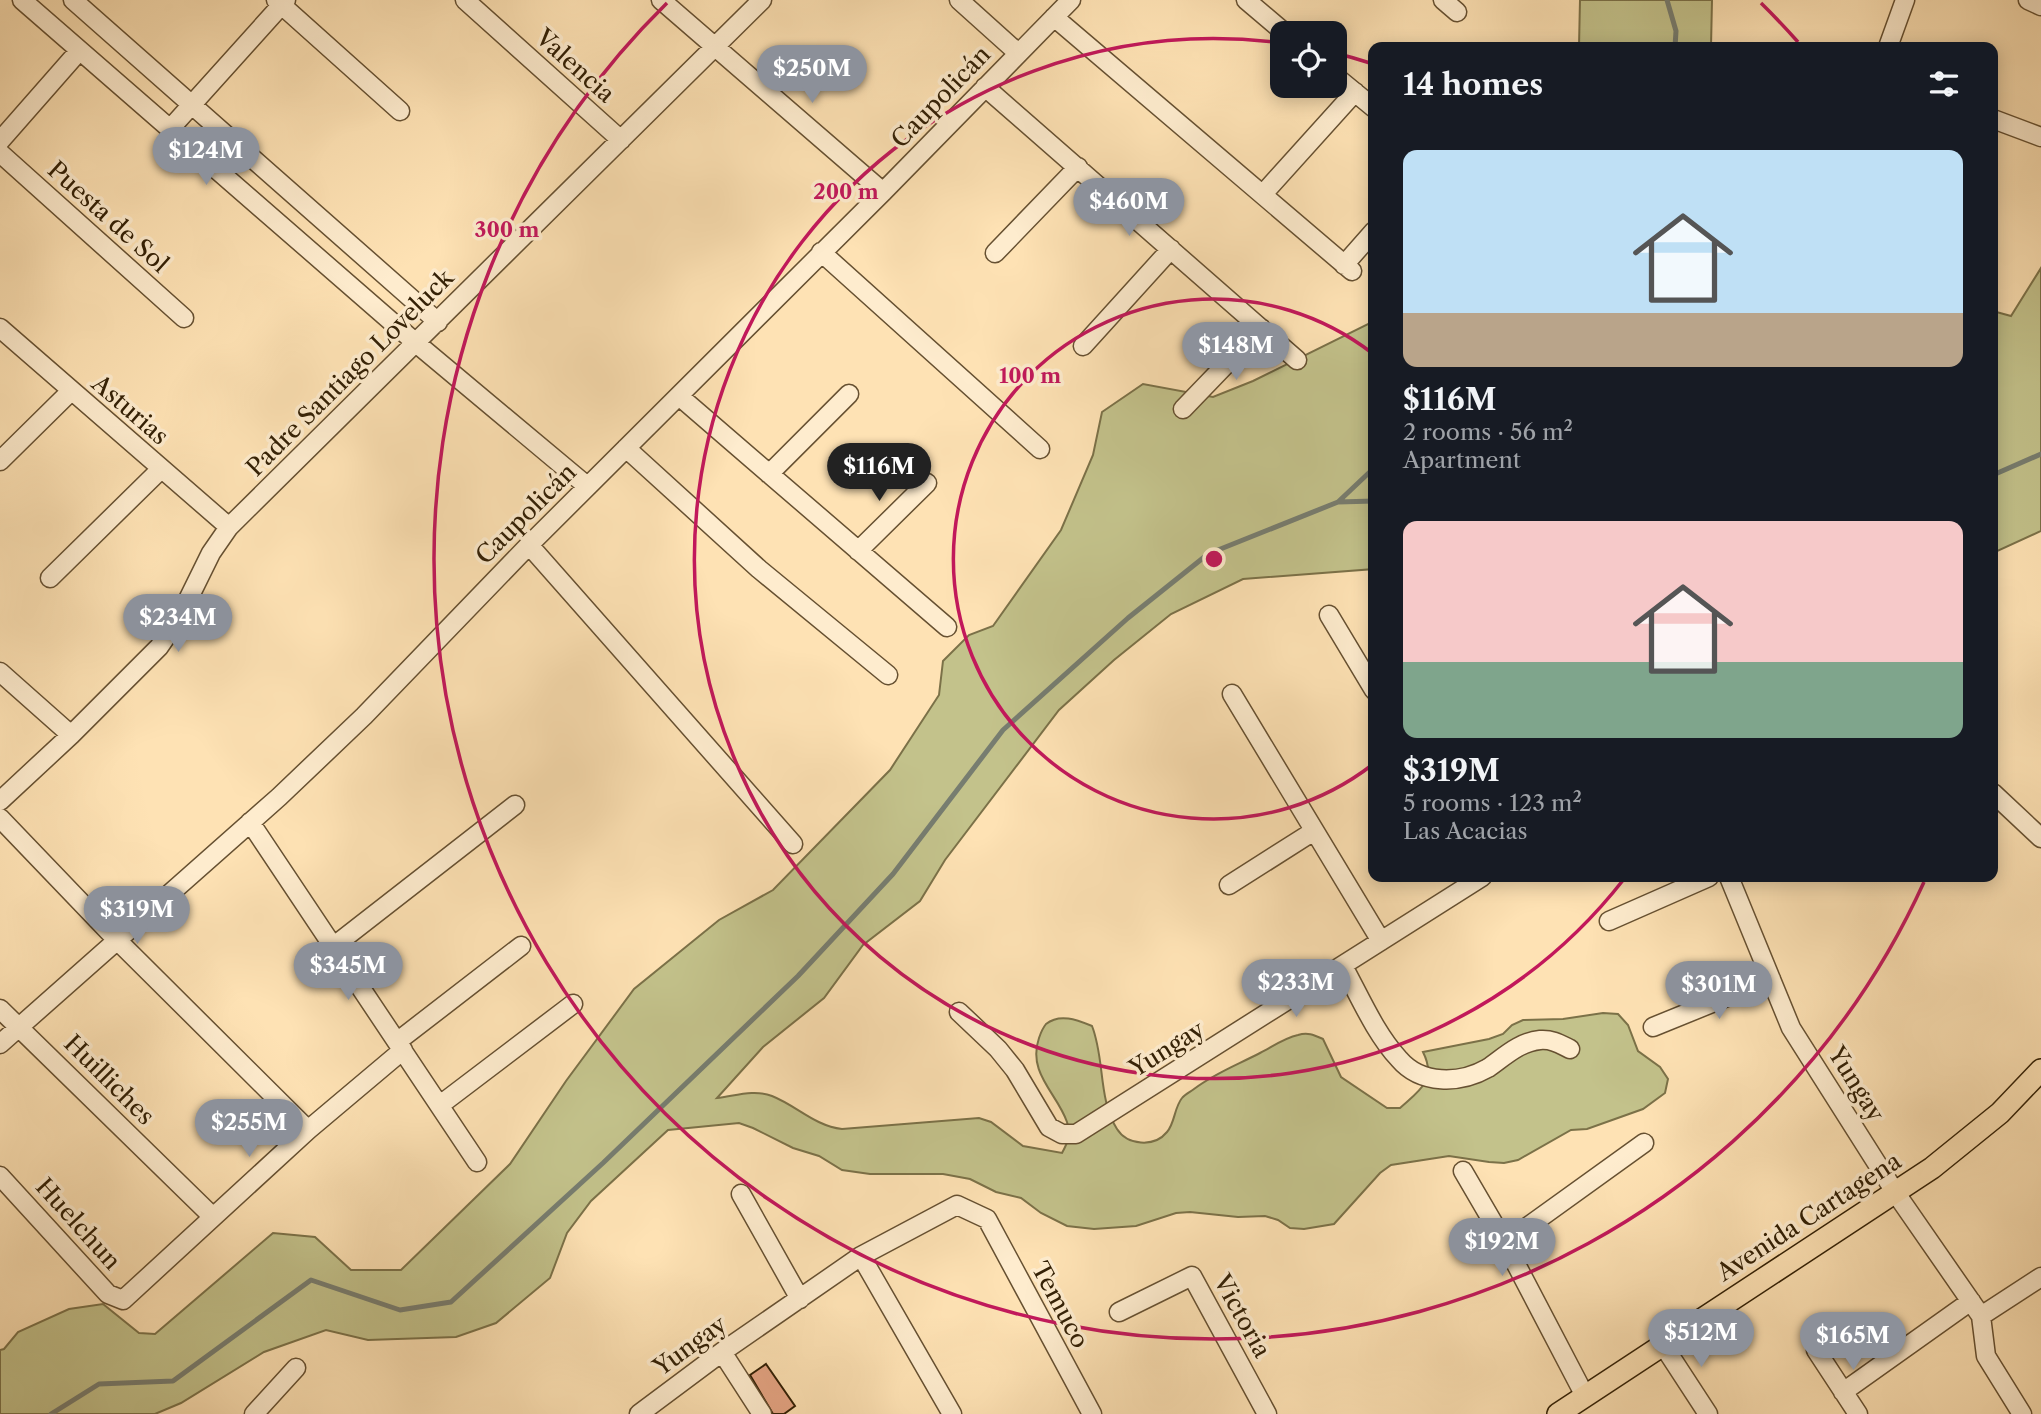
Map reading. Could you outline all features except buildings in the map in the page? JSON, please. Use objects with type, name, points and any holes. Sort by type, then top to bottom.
[{"type":"main road","name":"Avenida Cartagena","points":[[1558,1414],[1932,1168],[2000,1113],[2041,1070]]},
{"type":"street","points":[[22,0],[416,343],[587,486]]},
{"type":"street","points":[[73,0],[438,323]]},
{"type":"street","name":"Valencia","points":[[465,0],[621,140]]},
{"type":"street","points":[[661,0],[883,192]]},
{"type":"street","name":"Padre Santiago Loveluck","points":[[0,801],[132,676],[164,640],[211,553],[229,527],[762,0]]},
{"type":"street","points":[[959,0],[1018,53]]},
{"type":"street","name":"Caupolicán","points":[[0,1044],[365,716],[529,544],[680,396],[1071,0]]},
{"type":"street","points":[[1246,0],[1271,21]]},
{"type":"street","points":[[1443,0],[1457,12]]},
{"type":"street","points":[[1890,42],[1905,0]]},
{"type":"street","points":[[2028,0],[2041,6]]},
{"type":"street","points":[[169,130],[281,2],[400,111]]},
{"type":"street","points":[[1054,17],[1348,268],[1368,240]]},
{"type":"street","points":[[0,141],[79,51]]},
{"type":"street","points":[[1347,86],[1368,103]]},
{"type":"street","points":[[985,87],[1297,360]]},
{"type":"street","points":[[1263,194],[1355,92]]},
{"type":"street","points":[[1998,121],[2041,137]]},
{"type":"street","name":"Puesta de Sol","points":[[0,153],[184,318]]},
{"type":"street","points":[[995,253],[1078,167]]},
{"type":"street","points":[[1083,346],[1171,249]]},
{"type":"street","points":[[821,252],[1040,449]]},
{"type":"street","name":"Asturias","points":[[0,328],[229,527]]},
{"type":"street","points":[[1183,409],[1261,328]]},
{"type":"street","points":[[0,461],[71,391]]},
{"type":"street","points":[[769,474],[849,394]]},
{"type":"street","points":[[680,396],[947,627]]},
{"type":"street","points":[[626,448],[759,569],[888,675]]},
{"type":"street","points":[[50,578],[161,469]]},
{"type":"street","points":[[858,551],[927,483]]},
{"type":"street","points":[[529,544],[793,844]]},
{"type":"street","points":[[1329,615],[1368,680]]},
{"type":"street","points":[[0,672],[71,735]]},
{"type":"street","points":[[1232,694],[1381,941]]},
{"type":"street","points":[[1998,798],[2041,838]]},
{"type":"street","points":[[334,946],[515,805]]},
{"type":"street","points":[[0,818],[116,939],[308,1130]]},
{"type":"street","points":[[250,822],[477,1161]]},
{"type":"street","points":[[1229,885],[1314,831]]},
{"type":"street","name":"Yungay","points":[[959,1012],[989,1039],[1015,1070],[1049,1127],[1069,1135],[1089,1127],[1474,882]]},
{"type":"street","points":[[1609,921],[1698,882]]},
{"type":"street","name":"Yungay","points":[[1731,882],[1791,1028],[1895,1192],[1976,1308],[1986,1356],[2022,1414]]},
{"type":"street","points":[[213,1217],[400,1046],[521,946]]},
{"type":"street","points":[[1343,966],[1399,1060],[1416,1073],[1435,1081],[1463,1078],[1486,1069],[1512,1050],[1537,1040],[1553,1040],[1570,1049]]},
{"type":"street","points":[[1653,1027],[1771,979]]},
{"type":"street","points":[[440,1105],[573,1004]]},
{"type":"street","name":"Huilliches","points":[[0,1009],[213,1217]]},
{"type":"street","points":[[1505,1243],[1644,1143]]},
{"type":"street","points":[[1463,1171],[1505,1243],[1585,1396]]},
{"type":"street","name":"Huelchun","points":[[0,1176],[108,1294],[123,1300],[213,1217]]},
{"type":"street","points":[[741,1194],[800,1299]]},
{"type":"street","name":"Yungay","points":[[639,1414],[861,1256],[957,1205],[987,1219]]},
{"type":"street","name":"Temuco","points":[[987,1219],[1092,1414]]},
{"type":"street","points":[[861,1256],[952,1414]]},
{"type":"street","name":"Victoria","points":[[1119,1312],[1192,1276],[1267,1414]]},
{"type":"street","points":[[1843,1392],[1976,1308],[2041,1277]]},
{"type":"street","points":[[1663,1345],[1708,1414]]},
{"type":"street","points":[[1816,1350],[1858,1414]]},
{"type":"street","points":[[722,1353],[762,1414]]},
{"type":"street","points":[[254,1414],[296,1368]]},
{"type":"shaded area","points":[[1580,0],[1712,0],[1711,42],[1579,42]]},
{"type":"shaded area","points":[[2041,268],[2041,531],[1998,551],[1998,312],[2011,316]]},
{"type":"shaded area","points":[[1368,324],[1368,569],[1243,579],[1171,614],[1114,660],[1059,710],[945,860],[920,901],[863,945],[824,998],[763,1047],[717,1098],[751,1093],[765,1094],[823,1124],[842,1129],[979,1118],[991,1122],[1023,1146],[1062,1153],[1068,1138],[1067,1122],[1040,1072],[1036,1050],[1046,1024],[1057,1019],[1075,1020],[1092,1026],[1111,1117],[1121,1134],[1134,1141],[1148,1142],[1155,1141],[1167,1132],[1179,1102],[1186,1094],[1218,1074],[1293,1036],[1308,1034],[1323,1039],[1341,1077],[1387,1108],[1400,1108],[1420,1090],[1427,1077],[1427,1062],[1423,1052],[1489,1039],[1503,1034],[1512,1025],[1523,1020],[1563,1019],[1603,1013],[1618,1014],[1628,1025],[1638,1051],[1660,1067],[1668,1079],[1665,1093],[1643,1109],[1587,1129],[1571,1130],[1518,1160],[1504,1163],[1449,1156],[1391,1165],[1380,1173],[1334,1224],[1304,1229],[1290,1228],[1265,1216],[1238,1217],[1190,1212],[1176,1213],[1136,1226],[1094,1229],[1067,1226],[1041,1213],[1021,1198],[996,1192],[970,1179],[943,1174],[870,1174],[842,1170],[819,1156],[793,1148],[739,1123],[668,1130],[591,1201],[567,1233],[550,1278],[496,1323],[456,1337],[368,1340],[326,1330],[264,1352],[181,1403],[155,1414],[0,1414],[0,1350],[4,1349],[18,1332],[69,1309],[103,1304],[139,1333],[155,1334],[273,1233],[315,1237],[351,1270],[401,1270],[510,1164],[566,1081],[634,989],[719,920],[773,890],[890,770],[939,695],[943,661],[969,635],[993,626],[1061,530],[1093,455],[1102,412],[1143,384],[1213,397],[1253,381]]},
{"type":"waterway","points":[[1667,0],[1676,31],[1675,42]]},
{"type":"waterway","points":[[1998,473],[2041,454]]},
{"type":"waterway","points":[[1338,502],[1368,474]]},
{"type":"waterway","points":[[51,1414],[99,1384],[173,1381],[311,1280],[400,1310],[451,1302],[603,1163],[798,976],[893,874],[1003,730],[1128,618],[1208,554],[1338,502],[1368,501]]}]
